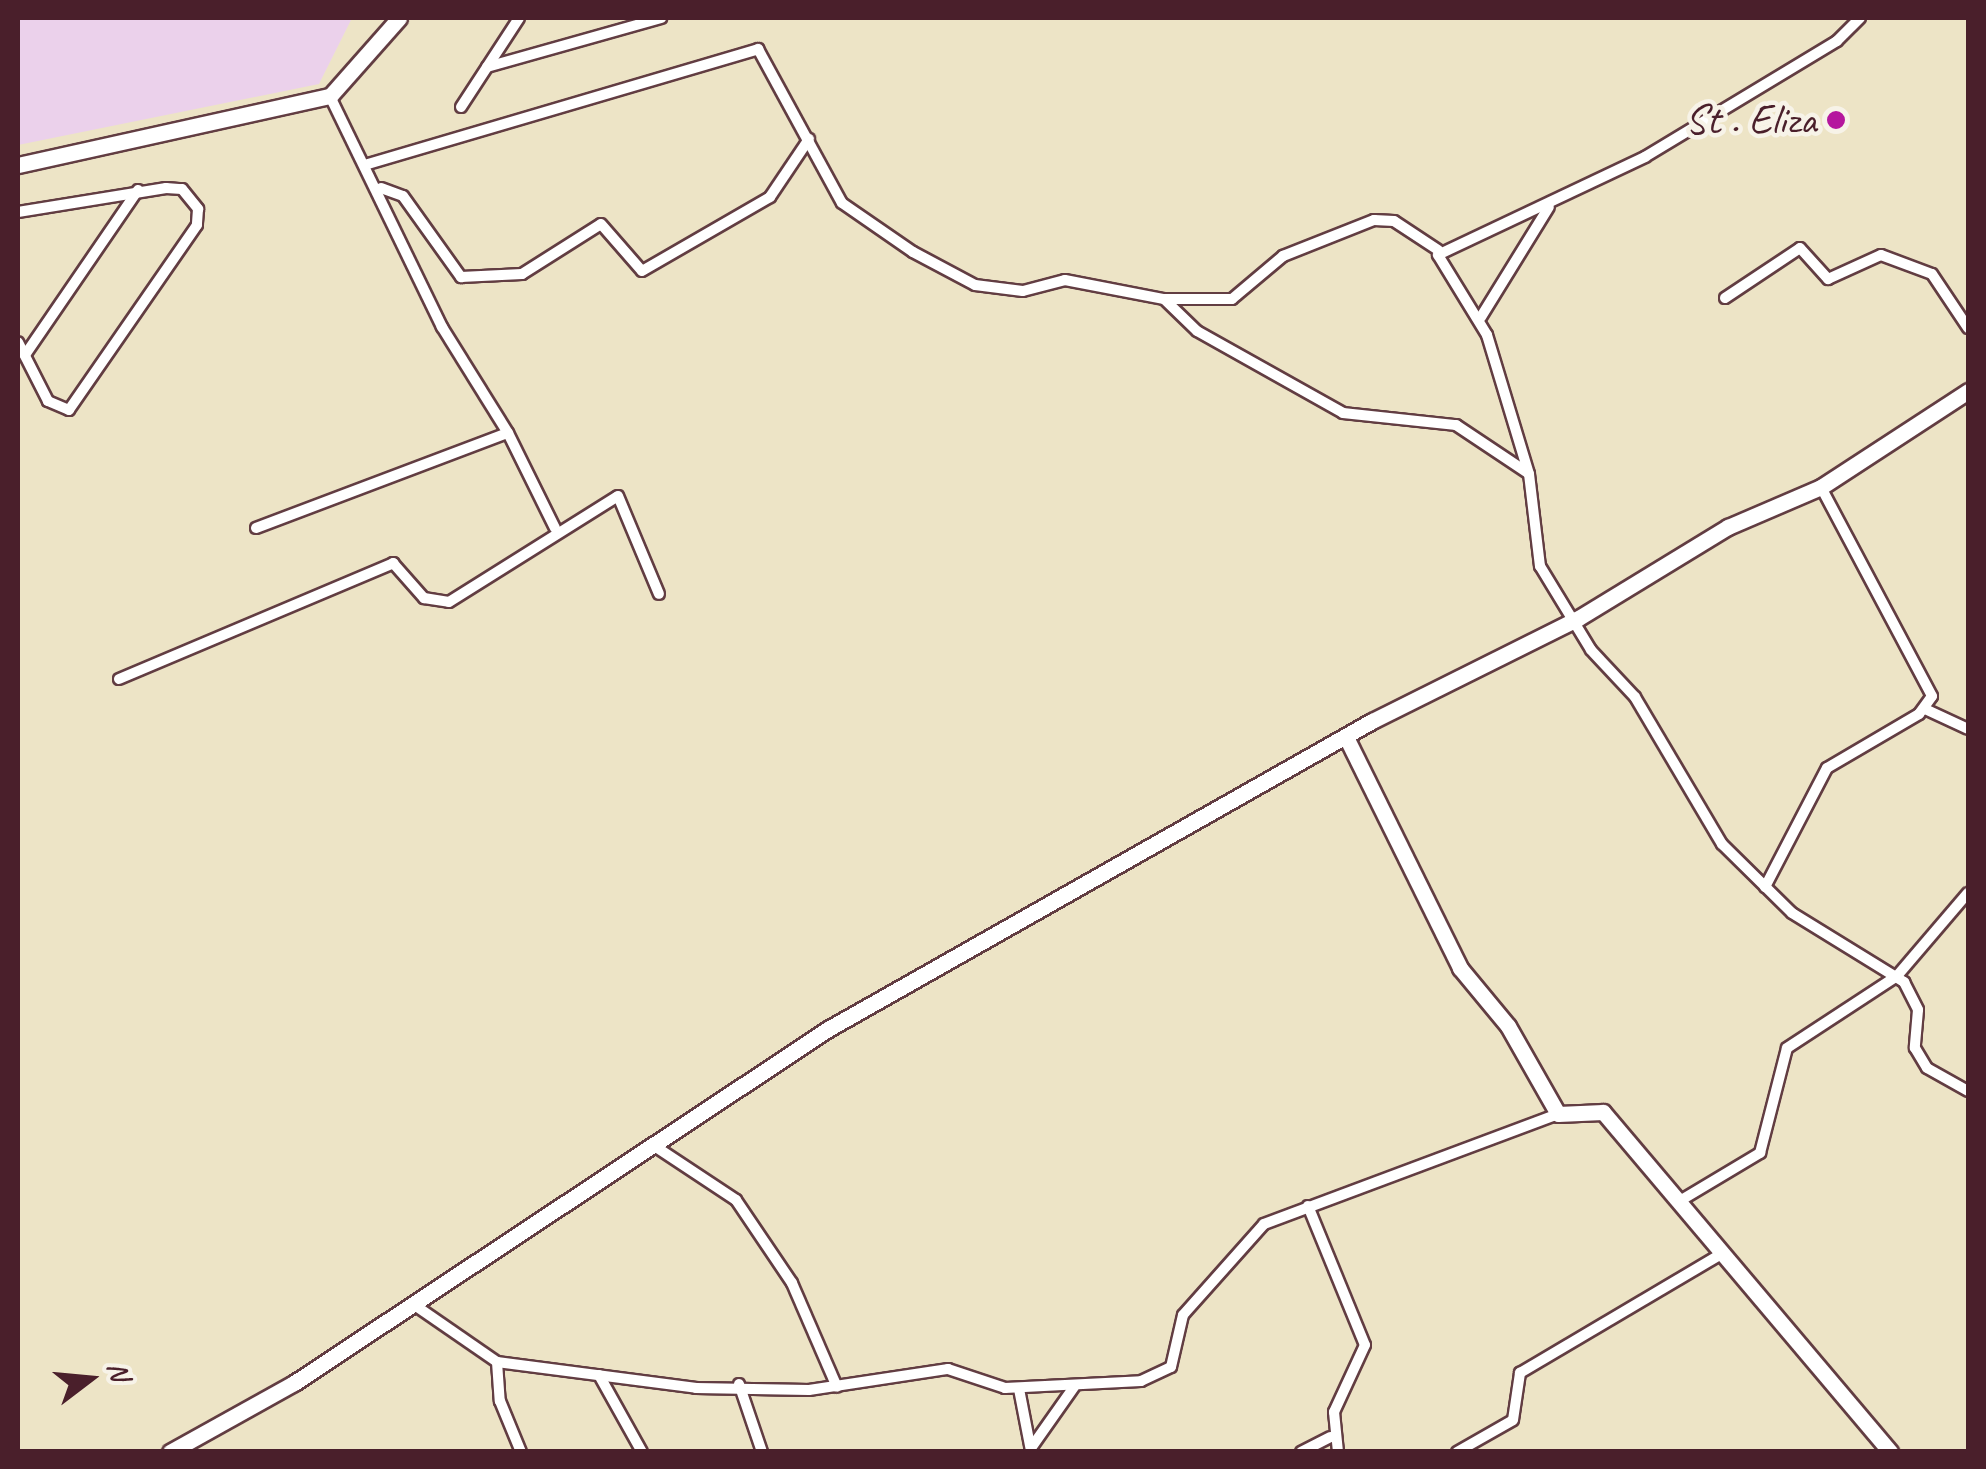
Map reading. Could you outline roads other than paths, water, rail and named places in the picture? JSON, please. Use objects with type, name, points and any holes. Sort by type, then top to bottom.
[{"type":"street","points":[[18,165],[330,96],[399,18]]},
{"type":"street","points":[[461,106],[519,18]]},
{"type":"street","points":[[488,67],[662,18]]},
{"type":"street","points":[[1438,250],[1553,203],[1740,100],[1860,18]]},
{"type":"street","points":[[368,164],[748,50],[764,52],[809,138],[859,220],[975,284],[1023,291],[1066,280],[1164,299],[1232,299],[1283,256],[1374,220],[1394,221],[1438,250],[1481,317],[1529,474],[1540,566],[1635,697],[1705,824],[1766,887],[1821,934],[1897,976],[1918,1010],[1915,1048],[1927,1068],[1968,1092]]},
{"type":"street","points":[[330,96],[381,188],[442,327],[508,433],[555,528]]},
{"type":"street","points":[[381,188],[403,196],[460,277],[522,274],[601,224],[642,272],[770,197],[809,138]]},
{"type":"street","points":[[18,212],[138,190],[182,189],[198,209],[196,225],[74,406],[54,409],[18,342]]},
{"type":"street","points":[[25,354],[138,190]]},
{"type":"street","points":[[1481,317],[1506,264],[1553,203]]},
{"type":"street","points":[[1725,298],[1800,248],[1828,278],[1881,255],[1932,274],[1968,328]]},
{"type":"street","points":[[1164,299],[1197,331],[1343,413],[1456,426],[1529,474]]},
{"type":"street","points":[[170,1452],[413,1304],[656,1147],[828,1028],[1346,737],[1577,619],[1728,527],[1821,487],[1968,392]]},
{"type":"street","points":[[256,528],[508,433]]},
{"type":"street","points":[[1766,887],[1827,768],[1925,708],[1932,696],[1917,656],[1821,487]]},
{"type":"street","points":[[119,680],[392,563],[424,598],[449,602],[537,549],[555,528],[622,496],[658,594]]},
{"type":"street","points":[[1925,708],[1968,729]]},
{"type":"street","points":[[1346,737],[1460,968],[1508,1026],[1558,1114]]},
{"type":"street","points":[[1678,1202],[1760,1152],[1787,1048],[1897,976],[1968,894]]},
{"type":"street","points":[[413,1304],[497,1362],[599,1375],[837,1387],[948,1369],[1019,1389],[1074,1387],[1167,1374],[1182,1315],[1223,1262],[1264,1224],[1558,1114],[1596,1107],[1890,1452]]},
{"type":"street","points":[[656,1147],[746,1215],[792,1283],[837,1387]]},
{"type":"street","points":[[1301,1452],[1330,1438],[1364,1346],[1308,1206]]},
{"type":"street","points":[[1456,1452],[1513,1420],[1520,1373],[1721,1254]]},
{"type":"street","points":[[497,1362],[500,1402],[522,1452]]},
{"type":"street","points":[[599,1375],[642,1452]]},
{"type":"street","points":[[739,1384],[762,1452]]},
{"type":"street","points":[[1031,1450],[1074,1387]]},
{"type":"street","points":[[1019,1389],[1031,1450]]},
{"type":"street","points":[[1330,1438],[1338,1452]]},
{"type":"place","name":"St . Eliza","points":[[1836,120]]}]
